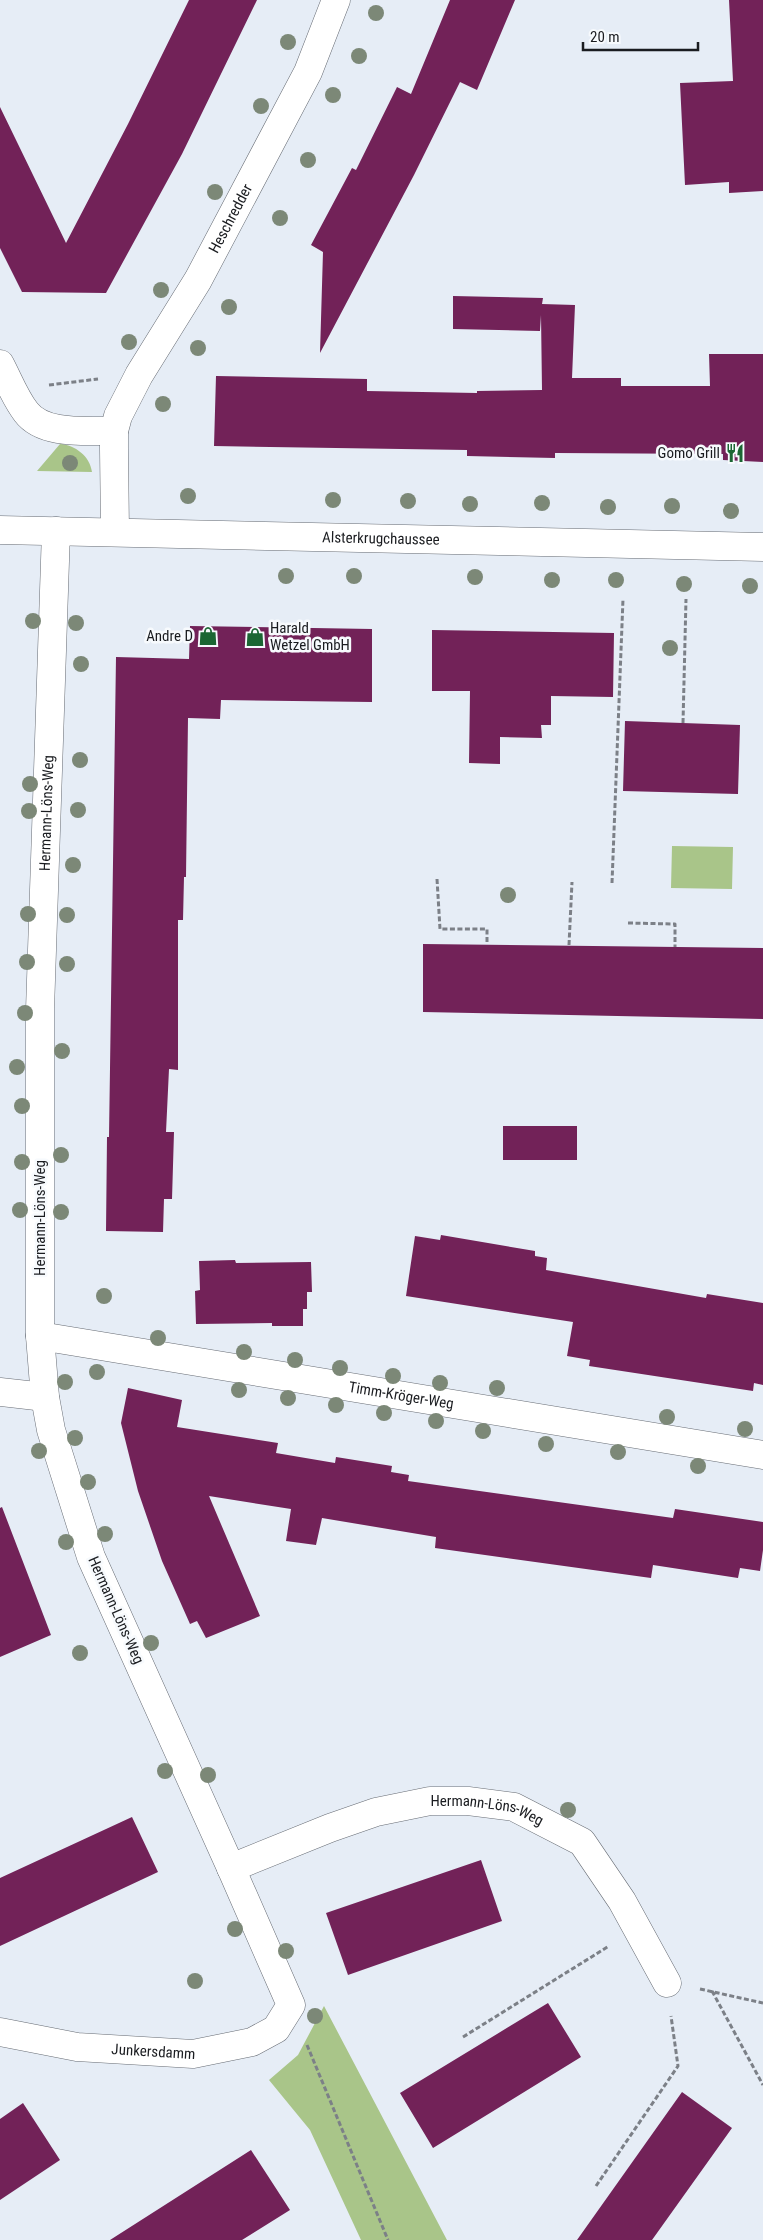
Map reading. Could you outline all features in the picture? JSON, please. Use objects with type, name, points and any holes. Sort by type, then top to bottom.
[{"type":"street","name":"Heschredder","points":[[114,431],[118,416],[139,375],[198,280],[308,72],[336,0]]},
{"type":"street","points":[[0,364],[26,412],[34,420],[45,426],[57,428],[114,431],[115,532]]},
{"type":"street","name":"Alsterkrugchaussee","points":[[0,530],[763,547]]},
{"type":"street","name":"Hermann-Löns-Weg","points":[[56,531],[40,1010],[40,1336],[45,1397],[51,1430],[91,1557],[231,1868],[290,2005]]},
{"type":"street","name":"Timm-Kröger-Weg","points":[[40,1336],[763,1455]]},
{"type":"street","points":[[0,1392],[45,1397]]},
{"type":"street","name":"Hermann-Löns-Weg","points":[[231,1868],[330,1828],[376,1812],[430,1801],[468,1801],[514,1807],[582,1842],[622,1901],[667,1983]]},
{"type":"street","name":"Junkersdamm","points":[[0,2032],[77,2047],[193,2054],[252,2042],[276,2029],[290,2005]]},
{"type":"path","points":[[15,393],[29,387],[139,375]]},
{"type":"path","points":[[612,883],[623,599]]},
{"type":"path","points":[[683,723],[686,599]]},
{"type":"path","points":[[437,879],[440,929],[487,929],[487,944]]},
{"type":"path","points":[[569,945],[572,882]]},
{"type":"path","points":[[628,923],[675,924],[675,947]]},
{"type":"path","points":[[463,2037],[637,1929]]},
{"type":"path","points":[[596,2186],[678,2066],[667,1983],[763,2002]]},
{"type":"path","points":[[712,1991],[763,2085]]},
{"type":"path","points":[[290,2005],[388,2240]]},
{"type":"green space","points":[[60,444],[81,452],[91,466],[92,472],[37,471]]},
{"type":"green space","points":[[672,846],[733,847],[732,889],[671,888]]},
{"type":"green space","points":[[324,2006],[447,2240],[361,2240],[310,2130],[269,2080],[298,2055]]},
{"type":"building","points":[[189,0],[257,0],[182,154],[106,293],[22,292],[0,248],[0,107],[66,243],[128,124]]},
{"type":"building","points":[[450,0],[515,0],[477,90],[460,82],[414,175],[320,353],[323,252],[311,245],[352,168],[356,170],[397,87],[411,94]]},
{"type":"building","points":[[729,0],[763,0],[763,191],[729,193],[729,182],[685,185],[680,83],[733,81]]},
{"type":"building","points":[[453,296],[543,298],[542,304],[575,305],[572,378],[621,378],[621,386],[710,386],[709,354],[763,354],[763,462],[723,460],[723,454],[555,453],[555,458],[467,456],[467,450],[214,446],[216,376],[367,379],[367,391],[477,393],[477,391],[542,390],[541,315],[540,331],[453,329]]},
{"type":"building","points":[[190,626],[372,629],[372,702],[221,700],[220,719],[188,718],[186,877],[184,877],[183,920],[178,920],[178,1070],[169,1069],[166,1132],[174,1132],[172,1199],[164,1199],[163,1232],[106,1231],[116,657],[189,659]]},
{"type":"building","points":[[432,630],[614,633],[613,697],[551,696],[551,725],[541,725],[542,738],[500,737],[500,764],[469,763],[470,691],[432,691]]},
{"type":"building","points":[[625,721],[740,725],[738,794],[623,791]]},
{"type":"building","points":[[423,944],[763,948],[763,1019],[423,1012]]},
{"type":"building","points":[[503,1126],[577,1126],[577,1160],[503,1160]]},
{"type":"building","points":[[441,1235],[535,1251],[535,1256],[547,1258],[546,1270],[706,1298],[707,1294],[763,1303],[763,1385],[754,1383],[753,1391],[589,1366],[590,1360],[567,1356],[573,1322],[406,1296],[415,1236],[440,1240]]},
{"type":"building","points":[[235,1260],[236,1263],[311,1262],[312,1292],[307,1292],[307,1309],[303,1309],[303,1326],[272,1326],[272,1323],[196,1324],[195,1291],[200,1290],[199,1261]]},
{"type":"building","points":[[128,1388],[182,1400],[177,1427],[278,1443],[276,1453],[335,1463],[336,1457],[392,1466],[391,1472],[409,1475],[408,1481],[673,1518],[675,1509],[763,1522],[763,1550],[760,1571],[740,1568],[738,1578],[653,1565],[651,1578],[435,1548],[436,1537],[322,1518],[316,1545],[286,1541],[291,1509],[209,1496],[260,1616],[206,1638],[197,1621],[190,1624],[162,1561],[138,1491],[121,1423]]},
{"type":"building","points":[[2,1507],[51,1635],[0,1657],[0,1508]]},
{"type":"building","points":[[132,1817],[158,1872],[0,1946],[0,1878]]},
{"type":"building","points":[[481,1860],[502,1921],[348,1975],[326,1913]]},
{"type":"building","points":[[548,2003],[581,2057],[433,2148],[400,2093]]},
{"type":"building","points":[[682,2092],[732,2128],[652,2240],[577,2240]]},
{"type":"building","points":[[23,2103],[60,2160],[0,2200],[0,2119]]},
{"type":"building","points":[[251,2150],[290,2210],[242,2240],[110,2240]]},
{"type":"place","name":"Gomo Grill","points":[[735,453]]},
{"type":"place","name":"Andre D","points":[[208,636]]},
{"type":"place","name":"Harald Wetzel GmbH","points":[[255,637]]}]
